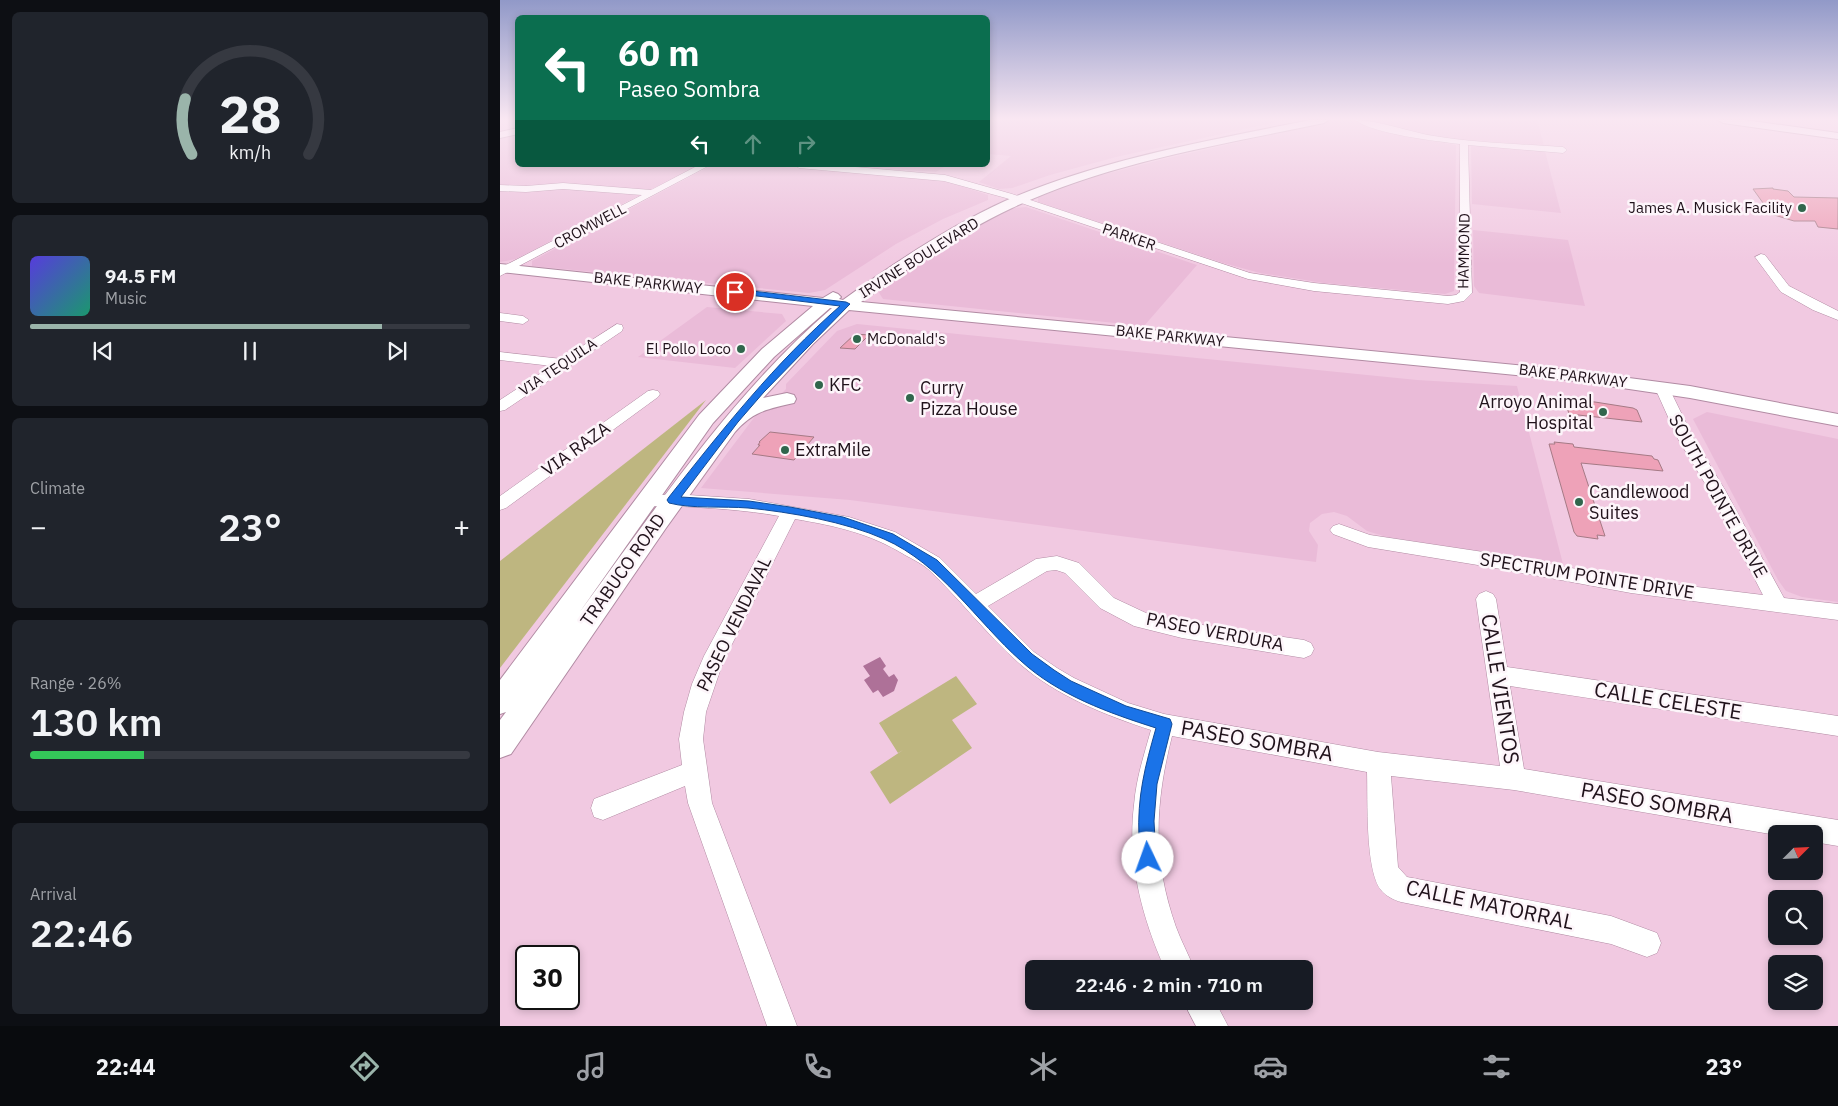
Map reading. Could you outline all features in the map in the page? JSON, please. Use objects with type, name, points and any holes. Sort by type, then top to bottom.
[{"type":"main road","name":"IRVINE BOULEVARD","points":[[929,234],[964,215],[1100,168]]},
{"type":"main road","name":"IRVINE BOULEVARD","points":[[831,308],[1015,198],[1118,168]]},
{"type":"main road","name":"IRVINE BOULEVARD","points":[[831,308],[903,249]]},
{"type":"main road","name":"BAKE PARKWAY","points":[[502,272],[831,308],[1122,344],[1663,392],[1838,420]]},
{"type":"main road","name":"TRABUCO ROAD","points":[[500,744],[673,500],[734,420],[831,308]]},
{"type":"main road","name":"TRABUCO ROAD","points":[[500,702],[706,420],[736,385],[768,353],[831,308]]},
{"type":"main road","name":"BAKE PARKWAY","points":[[1663,392],[1838,430]]},
{"type":"street","name":"CROMWELL","points":[[502,272],[701,168]]},
{"type":"street","name":"PARKER","points":[[835,168],[936,176],[1015,198],[1248,276],[1314,287],[1448,300],[1460,298]]},
{"type":"street","name":"HAMMOND","points":[[1460,298],[1466,293],[1464,168]]},
{"type":"street","points":[[500,188],[526,189],[563,186],[653,193]]},
{"type":"street","points":[[1760,257],[1785,289],[1817,307],[1838,316]]},
{"type":"street","points":[[500,317],[523,320]]},
{"type":"street","name":"VIA TEQUILA","points":[[500,406],[617,328]]},
{"type":"street","points":[[500,356],[564,363]]},
{"type":"street","name":"SOUTH POINTE DRIVE","points":[[1663,392],[1686,439],[1717,490],[1777,604]]},
{"type":"street","name":"VIA RAZA","points":[[501,502],[653,394]]},
{"type":"street","name":"PASEO SOMBRA","points":[[647,501],[673,500],[749,505],[843,521],[889,536],[933,563],[1027,658],[1066,685],[1123,711],[1164,724],[1378,763],[1514,779],[1838,833]]},
{"type":"street","name":"PASEO VENDAVAL","points":[[782,1026],[700,803],[691,739],[702,684],[790,511]]},
{"type":"street","name":"SPECTRUM POINTE DRIVE","points":[[1339,530],[1368,541],[1490,560],[1631,586],[1838,612]]},
{"type":"street","name":"PASEO VERDURA","points":[[975,604],[1043,564],[1057,563],[1072,568],[1107,602],[1141,620],[1182,630],[1304,649]]},
{"type":"street","name":"CALLE VIENTOS","points":[[1486,599],[1514,779]]},
{"type":"street","name":"CALLE CELESTE","points":[[1498,675],[1838,726]]},
{"type":"street","points":[[1164,724],[1149,784],[1146,846],[1149,871],[1161,924],[1176,960]]},
{"type":"street","name":"CALLE MATORRAL","points":[[1378,763],[1386,870],[1391,881],[1401,888],[1611,930],[1647,943]]},
{"type":"street","points":[[603,808],[694,771]]},
{"type":"street","points":[[1203,1010],[1213,1026]]},
{"type":"shaded area","points":[[500,168],[692,168],[516,259],[500,262]]},
{"type":"shaded area","points":[[707,168],[790,168],[918,177],[951,183],[988,195],[988,200],[943,219],[896,244],[825,290],[809,293],[532,266],[532,261]]},
{"type":"shaded area","points":[[875,168],[942,168],[936,172]]},
{"type":"shaded area","points":[[996,168],[1076,168],[1012,188],[999,189],[979,182]]},
{"type":"shaded area","points":[[1130,168],[1456,168],[1454,291],[1445,294],[1324,283],[1260,273],[1223,263],[1038,202],[1038,197],[1098,176]]},
{"type":"shaded area","points":[[1471,168],[1549,168],[1561,213],[1472,204]]},
{"type":"shaded area","points":[[1026,207],[1197,265],[1144,326],[883,299],[878,291],[931,254],[975,227],[1011,208]]},
{"type":"shaded area","points":[[1473,230],[1568,240],[1585,306],[1479,293],[1474,286]]},
{"type":"shaded area","points":[[707,307],[782,314],[786,321],[735,368],[638,357]]},
{"type":"shaded area","points":[[857,324],[1417,380],[1517,386],[1563,564],[1387,537],[1367,531],[1347,516],[1334,512],[1322,514],[1310,523],[1309,531],[1318,545],[1316,562],[850,500],[701,488],[759,411],[770,406],[786,389],[786,384],[837,331]]},
{"type":"shaded area","points":[[706,400],[500,668],[500,561]]},
{"type":"shaded area","points":[[1707,412],[1838,439],[1838,602],[1802,597],[1786,591],[1778,580],[1693,419]]},
{"type":"shaded area","points":[[880,657],[886,666],[883,669],[889,677],[894,674],[898,680],[894,691],[883,697],[878,690],[873,693],[864,680],[870,676],[863,666]]},
{"type":"shaded area","points":[[956,676],[977,704],[952,720],[972,748],[890,804],[870,772],[903,750],[898,753],[879,723]]},
{"type":"building","name":"James A. Musick Facility","points":[[1773,188],[1788,191],[1794,197],[1838,198],[1838,229],[1818,227],[1815,221],[1794,221],[1771,214],[1753,189]]},
{"type":"building","name":"McDonald's","points":[[855,334],[869,335],[855,349],[840,348]]},
{"type":"building","name":"Arroyo Animal Hospital","points":[[1565,400],[1595,402],[1633,408],[1637,410],[1642,422],[1569,414]]},
{"type":"building","points":[[770,432],[814,437],[794,460],[752,454],[760,445],[758,445],[759,442]]},
{"type":"building","name":"Candlewood Suites","points":[[1554,442],[1573,444],[1574,447],[1652,456],[1658,460],[1663,471],[1581,463],[1605,536],[1597,535],[1598,539],[1577,536],[1574,532],[1549,444],[1555,444]]},
{"type":"place","name":"James A. Musick Facility","points":[[1802,208]]},
{"type":"place","name":"McDonald's","points":[[857,339]]},
{"type":"place","name":"El Pollo Loco","points":[[741,349]]},
{"type":"place","name":"KFC","points":[[819,385]]},
{"type":"place","name":"Curry Pizza House","points":[[910,398]]},
{"type":"place","name":"Arroyo Animal Hospital","points":[[1603,412]]},
{"type":"place","name":"ExtraMile","points":[[785,450]]},
{"type":"place","name":"Candlewood Suites","points":[[1579,502]]},
{"type":"route","points":[[735,292],[846,304],[760,390],[734,420],[673,500],[749,505],[790,511],[843,521],[889,536],[933,563],[1027,658],[1049,674],[1066,685],[1123,711],[1164,724],[1149,784],[1146,821],[1148,858]]}]
